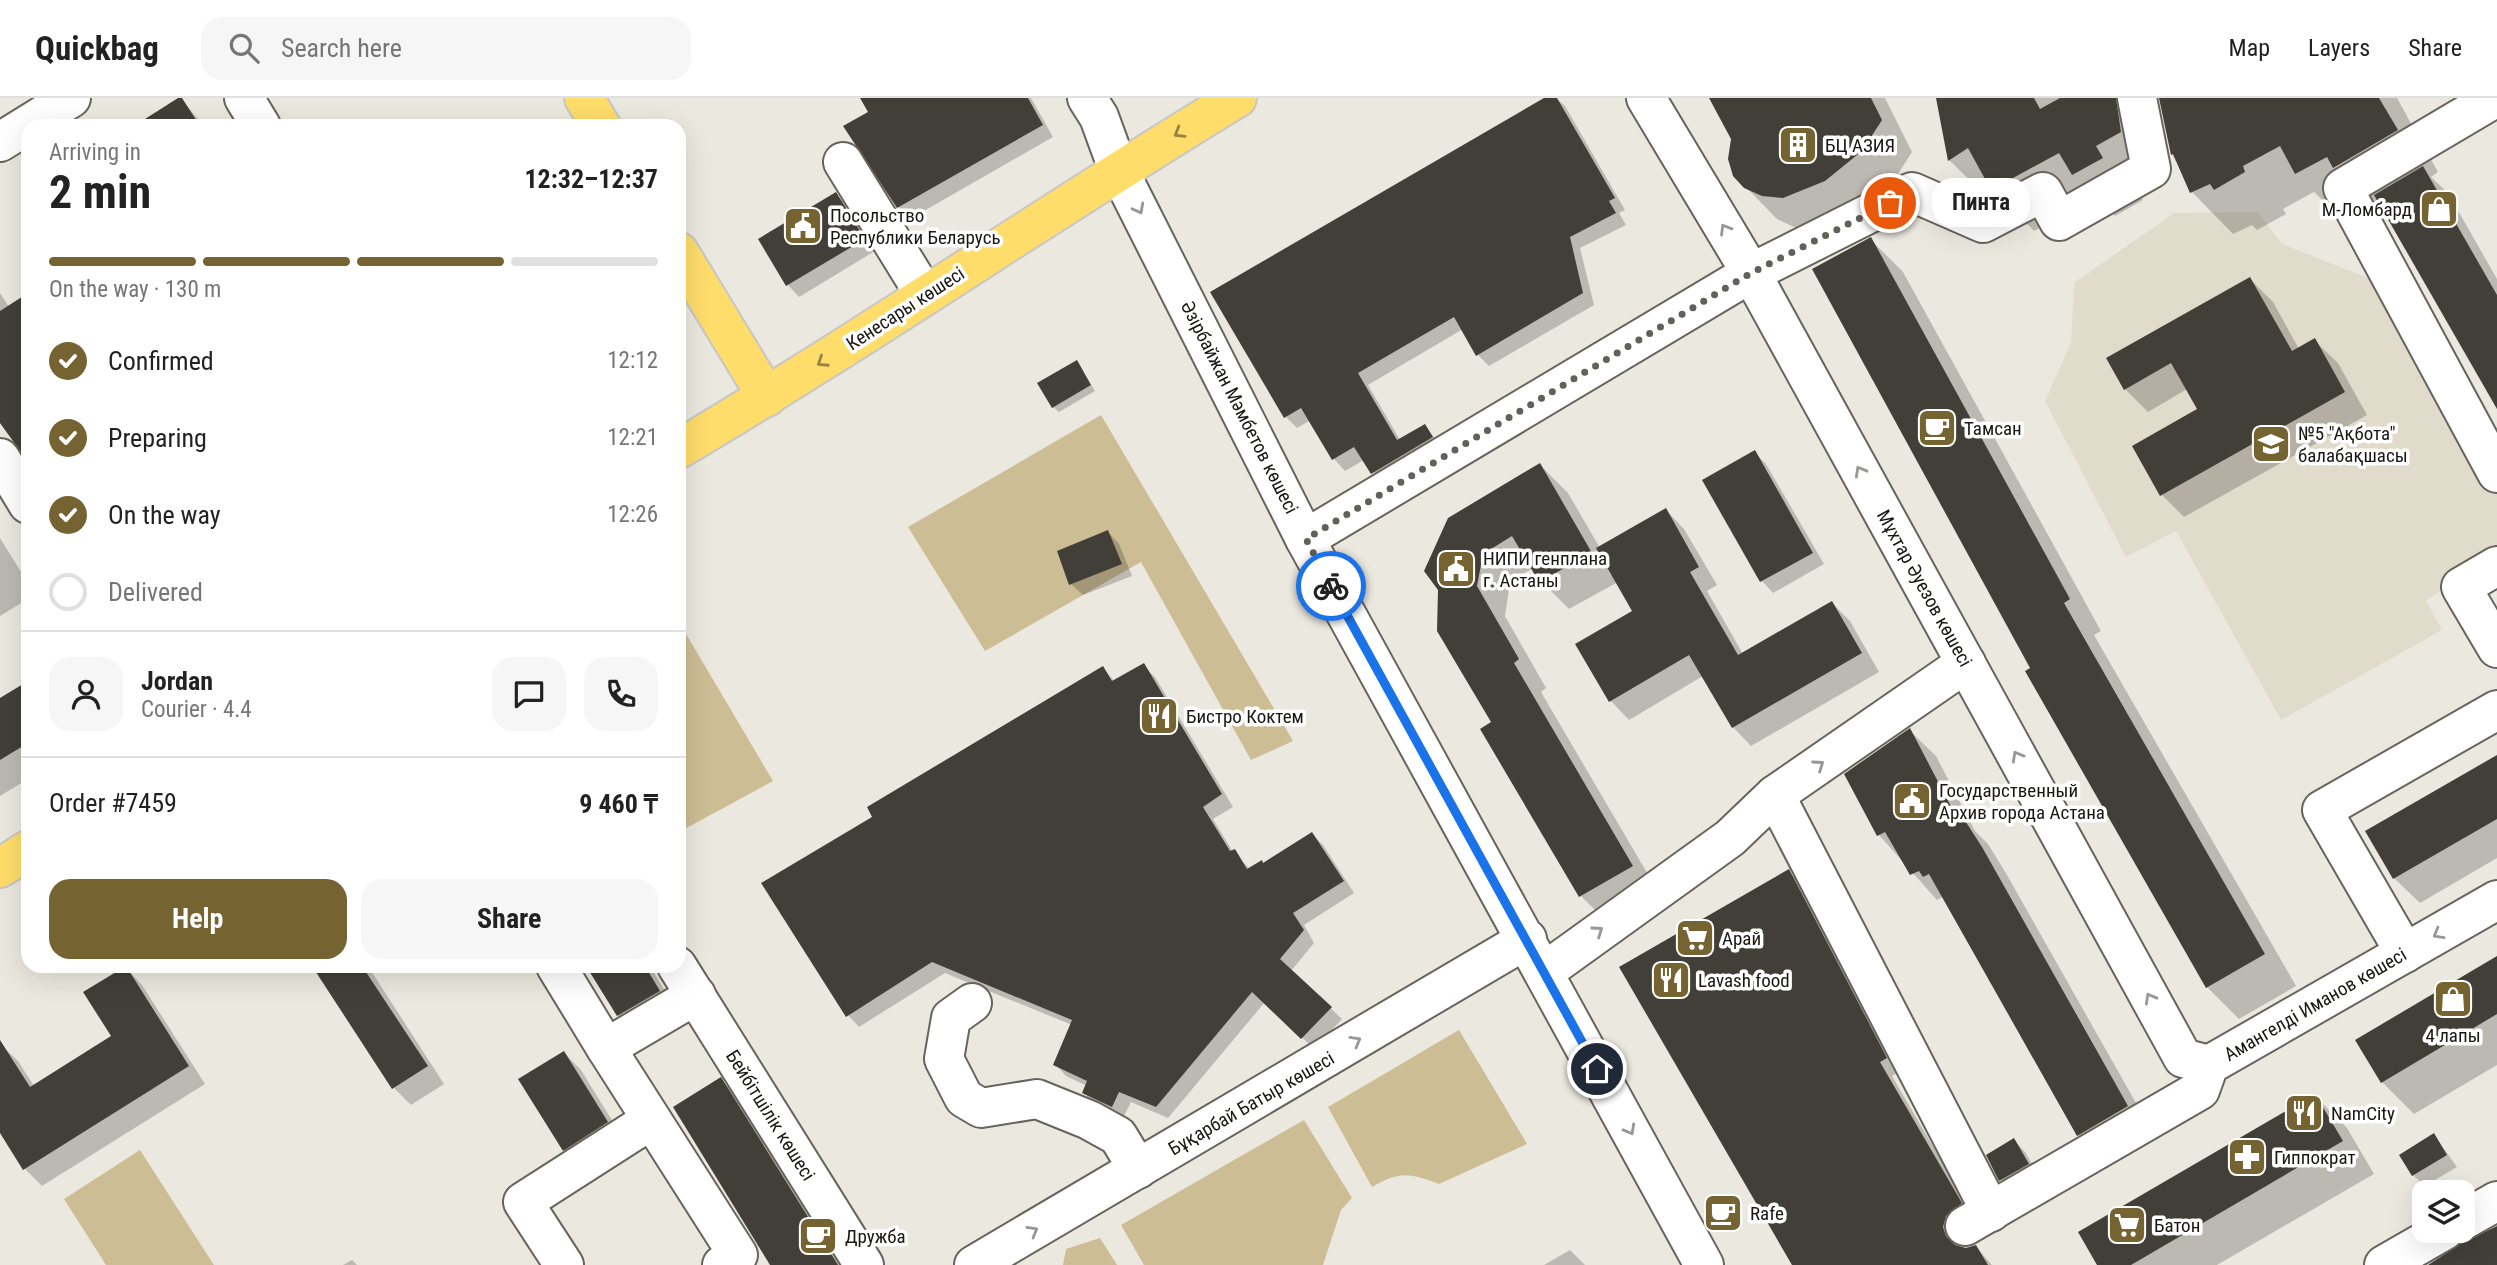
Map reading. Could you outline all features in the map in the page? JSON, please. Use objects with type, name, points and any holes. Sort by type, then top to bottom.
[{"type":"main road","points":[[584,98],[597,119]]},
{"type":"main road","name":"Кенесары көшесі","points":[[686,445],[767,397],[1118,169],[1237,98]]},
{"type":"main road","points":[[686,264],[767,397]]},
{"type":"main road","points":[[0,867],[21,854]]},
{"type":"street","points":[[37,119],[71,98]]},
{"type":"street","points":[[244,98],[257,119]]},
{"type":"street","name":"Әзірбайжан Мәмбетов көшесі","points":[[1087,98],[1100,117],[1118,169],[1306,539],[1704,1265]]},
{"type":"street","name":"Мұхтар Әуезов көшесі","points":[[1646,98],[1751,273],[2183,1058],[2209,1065]]},
{"type":"street","points":[[1306,539],[1751,273],[1912,191],[1983,223],[2043,192],[2059,221],[2151,169],[2137,98]]},
{"type":"street","points":[[2495,98],[2343,188],[2497,472]]},
{"type":"street","points":[[0,142],[21,129]]},
{"type":"street","points":[[843,162],[925,295]]},
{"type":"street","points":[[0,457],[21,492]]},
{"type":"street","points":[[2497,566],[2461,587],[2497,648]]},
{"type":"street","name":"Бұқарбай Батыр көшесі","points":[[974,1265],[1138,1169],[1535,955],[1730,838],[1775,795],[1966,663]]},
{"type":"street","points":[[2405,953],[2322,810],[2497,710]]},
{"type":"street","name":"Амангелді Иманов көшесі","points":[[1775,795],[1978,1219],[2200,1090],[2209,1065],[2497,900]]},
{"type":"street","points":[[560,973],[738,1255],[722,1265]]},
{"type":"street","points":[[606,1048],[686,980]]},
{"type":"street","name":"Бейбітшілік көшесі","points":[[686,980],[864,1265]]},
{"type":"street","points":[[972,1003],[951,1018],[944,1059],[964,1098],[981,1108],[1037,1099],[1089,1120],[1118,1136],[1138,1169]]},
{"type":"street","points":[[564,1265],[523,1202],[651,1120]]},
{"type":"street","points":[[2475,1214],[2497,1201]]},
{"type":"street","points":[[2384,1265],[2422,1243]]},
{"type":"shaded area","name":"№5 \"Ақбота\" балабақшасы","points":[[2258,212],[2282,244],[2393,288],[2497,486],[2497,555],[2426,600],[2442,630],[2281,720],[2176,531],[2126,557],[2045,401],[2071,343],[2074,283],[2174,213]]},
{"type":"shaded area","points":[[1101,415],[1293,741],[1251,760],[1141,562],[985,651],[908,527]]},
{"type":"shaded area","points":[[686,634],[773,781],[686,828]]},
{"type":"shaded area","points":[[1459,1030],[1527,1144],[1439,1184],[1405,1175],[1390,1178],[1372,1187],[1328,1107]]},
{"type":"shaded area","points":[[1304,1120],[1352,1198],[1341,1210],[1323,1265],[1144,1265],[1121,1225]]},
{"type":"shaded area","points":[[140,1150],[214,1265],[106,1265],[64,1199]]},
{"type":"shaded area","points":[[1100,1238],[1117,1265],[1063,1265],[1066,1249]]},
{"type":"building","points":[[182,98],[196,119],[145,119]]},
{"type":"building","points":[[860,98],[1028,98],[1043,125],[897,208],[843,126],[868,112]]},
{"type":"building","points":[[1544,98],[1557,98],[1615,198],[1609,201],[1616,213],[1570,237],[1583,293],[1476,356],[1454,317],[1358,373],[1397,440],[1425,424],[1433,437],[1371,474],[1354,447],[1332,460],[1301,408],[1284,418],[1210,292]]},
{"type":"building","name":"БЦ АЗИЯ","points":[[1709,98],[1871,98],[1882,120],[1862,151],[1825,181],[1783,198],[1762,196],[1744,188],[1733,176],[1728,159],[1731,139]]},
{"type":"building","points":[[1936,98],[2034,98],[2040,109],[2060,98],[2116,98],[2121,132],[2096,146],[2103,158],[2072,175],[2059,153],[1991,190],[1968,148],[1948,161]]},
{"type":"building","points":[[2159,98],[2379,98],[2398,130],[2333,168],[2327,157],[2295,174],[2280,146],[2243,166],[2245,172],[2214,190],[2210,184],[2190,193],[2173,154],[2171,155]]},
{"type":"building","points":[[2423,166],[2497,295],[2497,409],[2374,195]]},
{"type":"building","points":[[836,192],[865,239],[786,286],[758,239]]},
{"type":"building","points":[[1871,237],[2070,599],[2064,603],[2265,954],[2206,988],[2025,671],[2030,668],[1812,269]]},
{"type":"building","points":[[2250,277],[2292,351],[2315,338],[2345,392],[2160,496],[2132,446],[2197,409],[2171,363],[2124,390],[2106,358]]},
{"type":"building","points":[[21,298],[21,452],[0,423],[0,311]]},
{"type":"building","points":[[1077,360],[1091,385],[1052,408],[1037,383]]},
{"type":"building","points":[[1755,450],[1813,553],[1760,582],[1702,480]]},
{"type":"building","points":[[1540,463],[1592,553],[1539,582],[1512,536],[1483,554],[1477,586],[1519,659],[1514,663],[1633,866],[1579,897],[1480,729],[1491,722],[1437,631],[1438,590],[1424,571],[1448,518]]},
{"type":"building","points":[[1666,508],[1699,567],[1690,572],[1738,655],[1832,601],[1862,653],[1732,728],[1689,655],[1609,702],[1575,644],[1632,611],[1596,548]]},
{"type":"building","points":[[1108,530],[1122,564],[1069,585],[1057,551]]},
{"type":"building","points":[[1144,663],[1222,794],[1203,807],[1230,851],[1235,849],[1247,869],[1262,860],[1263,863],[1312,832],[1344,881],[1293,913],[1304,930],[1280,959],[1332,1007],[1301,1039],[1252,992],[1156,1107],[1119,1092],[1112,1107],[1082,1093],[1087,1081],[1053,1065],[1072,1020],[932,962],[846,1017],[761,883],[872,817],[867,807],[1103,666],[1112,681]]},
{"type":"building","points":[[21,685],[21,747],[0,760],[0,698]]},
{"type":"building","points":[[1910,728],[1957,818],[1962,816],[1982,847],[2128,1106],[2077,1136],[1929,874],[1923,877],[1919,871],[1910,875],[1885,832],[1877,836],[1844,774]]},
{"type":"building","points":[[2497,755],[2497,819],[2393,879],[2365,831]]},
{"type":"building","points":[[1789,869],[1887,1058],[1880,1062],[1962,1203],[1946,1216],[1943,1227],[1946,1236],[1955,1245],[1966,1248],[1976,1245],[1988,1265],[1792,1265],[1619,967]]},
{"type":"building","points":[[2497,956],[2497,1014],[2381,1083],[2355,1040]]},
{"type":"building","points":[[114,973],[130,973],[189,1066],[23,1170],[0,1133],[0,1040],[30,1087],[111,1036],[83,992]]},
{"type":"building","points":[[317,973],[367,973],[428,1066],[392,1089]]},
{"type":"building","points":[[590,973],[649,973],[660,991],[617,1016]]},
{"type":"building","points":[[564,1051],[608,1122],[563,1151],[518,1079]]},
{"type":"building","points":[[721,1077],[838,1265],[770,1265],[673,1107]]},
{"type":"building","points":[[2315,1094],[2343,1141],[2131,1265],[2097,1265],[2078,1232]]},
{"type":"building","points":[[2434,1133],[2447,1155],[2412,1176],[2399,1155]]},
{"type":"building","points":[[2014,1138],[2029,1164],[1999,1181],[1986,1155]]},
{"type":"building","points":[[2497,1226],[2497,1265],[2428,1265],[2462,1243],[2475,1243],[2475,1237]]},
{"type":"way so far","points":[[1331,586],[1306,539],[1751,273],[1890,203]]},
{"type":"place","name":"БЦ АЗИЯ","points":[[1798,145]]},
{"type":"place","name":"Пинта","points":[[1890,203]]},
{"type":"place","name":"М-Ломбард","points":[[2439,209]]},
{"type":"place","name":"Посольство Республики Беларусь","points":[[803,226]]},
{"type":"place","name":"Тамсан","points":[[1937,428]]},
{"type":"place","name":"№5 \"Ақбота\" балабақшасы","points":[[2271,444]]},
{"type":"place","name":"НИПИ генплана г. Астаны","points":[[1456,569]]},
{"type":"place","name":"Бистро Коктем","points":[[1159,716]]},
{"type":"place","name":"Государственный Архив города Астана","points":[[1912,801]]},
{"type":"place","name":"Арай","points":[[1695,938]]},
{"type":"place","name":"Lavash food","points":[[1671,980]]},
{"type":"place","name":"4 лапы","points":[[2453,999]]},
{"type":"place","name":"NamCity","points":[[2304,1113]]},
{"type":"place","name":"Гиппократ","points":[[2247,1157]]},
{"type":"place","name":"Rafe","points":[[1723,1213]]},
{"type":"place","name":"Батон","points":[[2127,1225]]},
{"type":"place","name":"Дружба","points":[[818,1236]]},
{"type":"route","points":[[1331,586],[1597,1069]]}]
